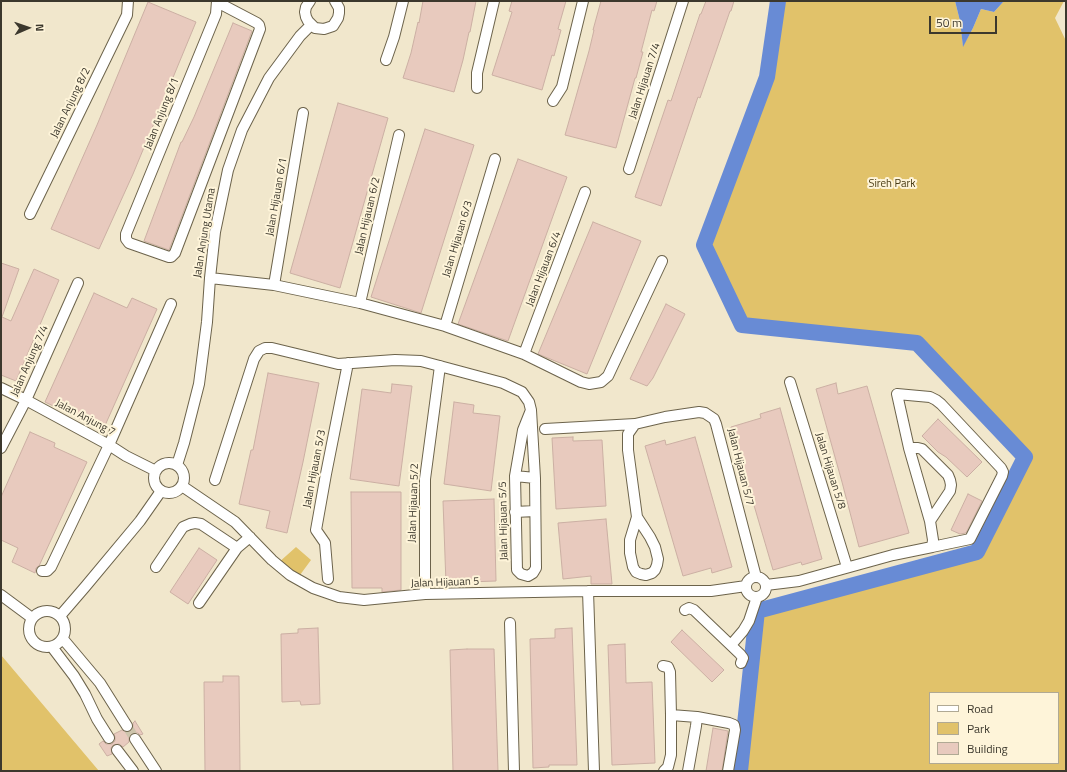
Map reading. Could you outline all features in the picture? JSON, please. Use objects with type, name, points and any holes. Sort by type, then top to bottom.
[{"type":"street","name":"Jalan Anjung 8/2","points":[[30,214],[127,15],[128,1]]},
{"type":"street","name":"Jalan Anjung 8/1","points":[[217,1],[257,23],[260,29],[175,253],[171,257],[166,257],[129,242],[126,239],[126,234],[216,14],[217,1]]},
{"type":"street","points":[[310,1],[306,7],[306,17],[311,25],[319,29],[329,28],[336,22],[339,13],[337,2]]},
{"type":"street","points":[[386,60],[394,37],[403,1]]},
{"type":"street","points":[[477,88],[477,73],[494,1]]},
{"type":"street","points":[[553,101],[562,87],[583,1]]},
{"type":"street","name":"Jalan Hijauan 7/4","points":[[629,169],[683,1]]},
{"type":"street","name":"Jalan Anjung Utama","points":[[177,465],[199,384],[207,322],[215,232],[228,170],[242,130],[269,78],[300,36],[311,25]]},
{"type":"street","name":"Jalan Hijauan 6/1","points":[[274,285],[303,113]]},
{"type":"street","name":"Jalan Hijauan 6/2","points":[[360,303],[399,135]]},
{"type":"street","name":"Jalan Hijauan 6/3","points":[[444,326],[495,159]]},
{"type":"street","name":"Jalan Hijauan 6/4","points":[[524,354],[585,192]]},
{"type":"street","points":[[210,278],[274,285],[360,303],[444,326],[524,354],[581,382],[589,384],[601,382],[608,376],[662,262]]},
{"type":"street","name":"Jalan Anjung 7/4","points":[[1,448],[26,400],[78,283]]},
{"type":"street","points":[[42,570],[47,571],[51,568],[109,445],[172,304]]},
{"type":"street","name":"Jalan Hijauan 5/5","points":[[215,480],[254,359],[259,351],[265,348],[272,348],[338,364],[405,360],[422,361],[503,383],[522,392],[529,402],[531,410],[535,478],[536,568],[533,573],[526,576],[517,570],[515,476],[523,430],[531,410]]},
{"type":"street","name":"Jalan Hijauan 5/3","points":[[328,579],[325,543],[316,530],[348,363]]},
{"type":"street","name":"Jalan Hijauan 5/2","points":[[425,594],[425,479],[440,366]]},
{"type":"street","name":"Jalan Hijauan 5/8","points":[[790,382],[847,568]]},
{"type":"street","name":"Jalan Anjung 7","points":[[1,388],[26,400],[109,445],[126,456],[156,471]]},
{"type":"street","points":[[766,585],[799,581],[893,555],[932,547],[970,539],[1002,476],[1003,472],[1001,468],[936,400],[930,397],[897,394],[909,448],[930,521],[932,531],[932,547]]},
{"type":"street","name":"Jalan Hijauan 5/7","points":[[634,424],[665,417],[699,412],[705,413],[714,419],[756,577]]},
{"type":"street","points":[[545,429],[634,424]]},
{"type":"street","points":[[634,424],[628,434],[627,441],[637,516],[630,540],[630,553],[633,567],[636,572],[646,575],[655,570],[658,565],[658,559],[650,537],[637,516]]},
{"type":"street","points":[[909,448],[922,449],[948,475],[950,480],[950,490],[930,521]]},
{"type":"street","points":[[169,463],[177,465],[183,474],[182,486],[173,493],[162,491],[156,486],[154,478],[156,471],[165,464],[169,463]]},
{"type":"street","points":[[515,476],[535,478]]},
{"type":"street","name":"Jalan Hijauan 5","points":[[182,486],[235,522],[272,560],[290,575],[314,588],[339,597],[364,600],[425,594],[588,591],[711,591],[746,586]]},
{"type":"street","points":[[60,616],[130,533],[162,491]]},
{"type":"street","points":[[515,512],[535,511]]},
{"type":"street","points":[[156,566],[183,527],[190,524],[201,524],[237,548]]},
{"type":"street","points":[[199,603],[237,548],[250,537]]},
{"type":"street","points":[[756,577],[762,580],[766,585],[763,595],[757,598],[750,596],[746,590],[746,586],[750,580],[756,577]]},
{"type":"street","points":[[588,591],[594,771]]},
{"type":"street","points":[[1,595],[32,618]]},
{"type":"street","points":[[732,645],[749,621],[757,598]]},
{"type":"street","points":[[684,610],[689,608],[694,610],[732,645],[742,656],[741,663]]},
{"type":"street","points":[[42,611],[54,612],[60,616],[65,627],[63,639],[58,644],[46,648],[34,643],[28,630],[32,618],[42,611]]},
{"type":"street","points":[[510,623],[514,771]]},
{"type":"street","points":[[63,639],[100,684],[126,726]]},
{"type":"street","points":[[52,647],[74,676],[109,738]]},
{"type":"street","points":[[663,666],[668,667],[670,672],[671,715],[671,755],[668,767],[664,771]]},
{"type":"street","points":[[671,715],[734,725],[735,730],[728,771]]},
{"type":"street","points":[[688,771],[696,718]]},
{"type":"street","points":[[135,739],[156,771]]},
{"type":"street","points":[[117,750],[133,771]]},
{"type":"green space","name":"Sireh Park","points":[[778,1],[955,1],[960,21],[963,46],[981,9],[994,12],[1004,1],[1064,1],[1055,18],[1066,41],[1066,771],[740,771],[757,611],[977,552],[1025,457],[917,343],[742,325],[704,245],[767,77]]},
{"type":"green space","points":[[296,547],[311,560],[300,575],[277,564]]},
{"type":"green space","points":[[1,655],[99,771],[1,771]]},
{"type":"water","points":[[955,1],[1004,1],[994,12],[981,9],[963,47],[960,21]]},
{"type":"building","points":[[423,1],[476,1],[470,32],[454,92],[403,78],[411,53],[418,22],[419,23]]},
{"type":"building","points":[[512,1],[566,1],[558,29],[561,30],[554,56],[552,55],[542,90],[492,75],[512,12],[509,11]]},
{"type":"building","points":[[601,1],[657,1],[654,11],[652,10],[641,52],[643,52],[616,148],[565,135],[589,51]]},
{"type":"building","points":[[706,1],[734,1],[700,98],[698,97],[661,206],[635,197],[668,100],[671,101],[700,14]]},
{"type":"building","points":[[148,2],[196,22],[133,174],[99,249],[51,229],[97,125]]},
{"type":"building","points":[[233,23],[252,31],[169,250],[144,241],[181,142],[194,117]]},
{"type":"building","points":[[338,103],[388,118],[340,288],[290,273]]},
{"type":"building","points":[[425,129],[474,145],[421,313],[371,297]]},
{"type":"building","points":[[518,159],[567,177],[508,341],[458,324]]},
{"type":"building","points":[[593,222],[641,241],[587,374],[538,354]]},
{"type":"building","points":[[1,263],[19,269],[2,317],[11,321],[34,269],[59,280],[16,381],[1,375]]},
{"type":"building","points":[[94,293],[127,308],[132,298],[157,309],[103,430],[45,402]]},
{"type":"building","points":[[666,304],[685,314],[653,378],[647,386],[630,379]]},
{"type":"building","points":[[268,373],[319,383],[287,533],[266,528],[270,511],[239,504],[251,450],[253,450]]},
{"type":"building","points":[[836,383],[838,394],[867,386],[909,533],[859,547],[816,389]]},
{"type":"building","points":[[392,384],[412,386],[399,486],[350,479],[362,389],[391,393]]},
{"type":"building","points":[[454,402],[474,405],[473,413],[500,416],[491,491],[444,484]]},
{"type":"building","points":[[780,408],[822,559],[802,565],[801,562],[773,570],[731,427],[761,418],[760,414]]},
{"type":"building","points":[[938,419],[982,462],[967,477],[922,436]]},
{"type":"building","points":[[30,432],[55,443],[54,447],[87,462],[39,566],[36,568],[35,573],[12,562],[18,548],[1,540],[1,497]]},
{"type":"building","points":[[573,437],[573,441],[602,440],[606,506],[556,509],[552,438]]},
{"type":"building","points":[[695,437],[732,567],[712,573],[711,568],[683,576],[645,446],[665,440],[666,445]]},
{"type":"building","points":[[351,492],[401,492],[401,590],[382,592],[382,588],[352,588]]},
{"type":"building","points":[[968,494],[982,501],[966,533],[960,534],[951,530]]},
{"type":"building","points":[[494,499],[496,581],[446,584],[443,501]]},
{"type":"building","points":[[606,519],[612,584],[591,584],[591,576],[563,579],[558,523]]},
{"type":"building","points":[[199,548],[217,560],[188,604],[170,592]]},
{"type":"building","points":[[318,628],[320,704],[301,705],[300,701],[282,702],[281,634],[298,633],[298,629]]},
{"type":"building","points":[[572,628],[577,765],[549,765],[549,767],[533,768],[530,639],[555,638],[555,629]]},
{"type":"building","points":[[682,630],[724,670],[712,682],[671,642]]},
{"type":"building","points":[[625,644],[626,683],[652,682],[655,763],[612,765],[608,645]]},
{"type":"building","points":[[494,649],[498,771],[453,771],[450,650]]},
{"type":"building","points":[[223,676],[239,676],[240,771],[205,771],[204,682],[223,682]]},
{"type":"building","points":[[135,721],[143,734],[140,735],[138,733],[132,733],[129,736],[129,742],[123,747],[119,744],[113,745],[111,748],[112,754],[107,756],[99,744],[103,741],[106,744],[112,744],[115,741],[114,734],[122,730],[127,732],[131,731]]},
{"type":"building","points":[[713,728],[728,731],[722,771],[706,771]]},
{"type":"waterway","points":[[740,771],[757,611],[977,552],[1025,457],[917,343],[742,325],[704,245],[767,77],[778,1]]},
{"type":"tunnel","points":[[127,726],[135,739]]}]
